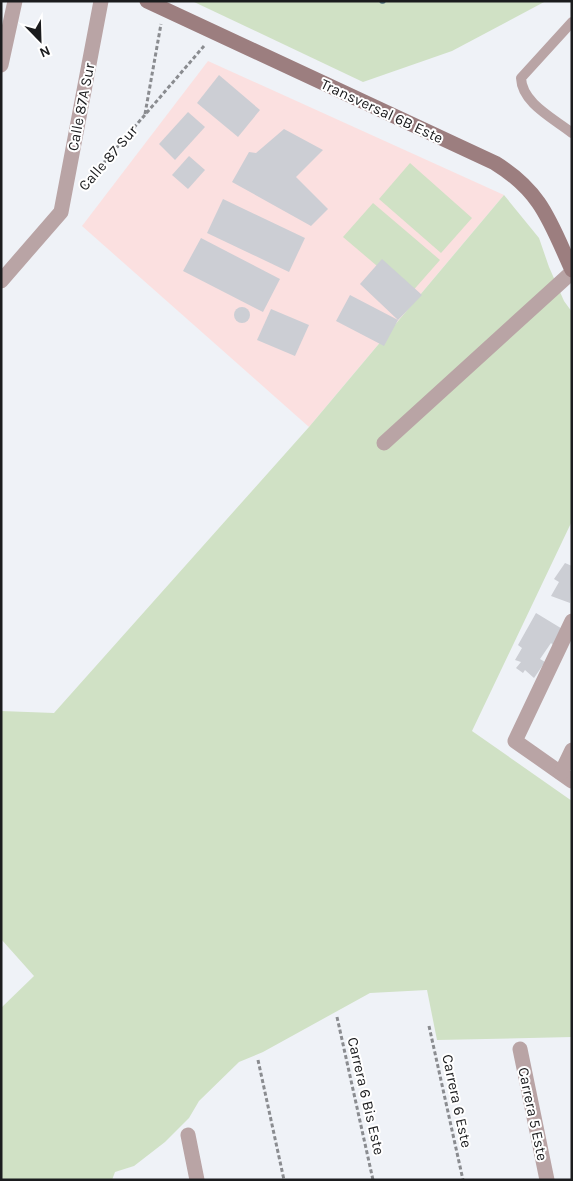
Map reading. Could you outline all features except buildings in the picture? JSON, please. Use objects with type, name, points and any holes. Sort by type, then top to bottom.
[{"type":"street","points":[[1,65],[15,1]]},
{"type":"street","name":"Calle 87A Sur","points":[[1,281],[61,212],[101,1]]},
{"type":"street","name":"Transversal 6B Este","points":[[147,1],[214,34],[495,163],[512,174],[545,210],[572,271]]},
{"type":"street","points":[[384,444],[572,271]]},
{"type":"street","points":[[572,621],[515,741],[566,777],[572,750]]},
{"type":"street","name":"Carrera 5 Este","points":[[520,1049],[547,1180]]},
{"type":"street","points":[[188,1135],[197,1180]]},
{"type":"lane","points":[[572,22],[521,78],[521,88],[527,98],[572,133]]},
{"type":"path","points":[[145,114],[164,9]]},
{"type":"path","name":"Calle 87 Sur","points":[[80,190],[214,34]]},
{"type":"path","name":"Carrera 6 Bis Este","points":[[336,1017],[373,1180]]},
{"type":"path","name":"Carrera 6 Este","points":[[429,1026],[463,1180]]},
{"type":"path","points":[[258,1060],[284,1180]]},
{"type":"shaded area","points":[[208,61],[504,195],[309,427],[82,226]]},
{"type":"green space","points":[[192,1],[546,1],[452,51],[363,82]]},
{"type":"green space","points":[[410,163],[472,218],[441,253],[379,199]]},
{"type":"green space","points":[[504,195],[539,238],[564,301],[572,312],[572,521],[472,731],[572,801],[572,1037],[437,1040],[427,990],[370,993],[263,1052],[239,1062],[199,1101],[189,1118],[165,1142],[134,1166],[115,1172],[112,1180],[1,1180],[1,1008],[34,976],[1,939],[1,711],[54,713],[309,427]]},
{"type":"green space","points":[[373,203],[440,260],[410,294],[343,237]]}]
